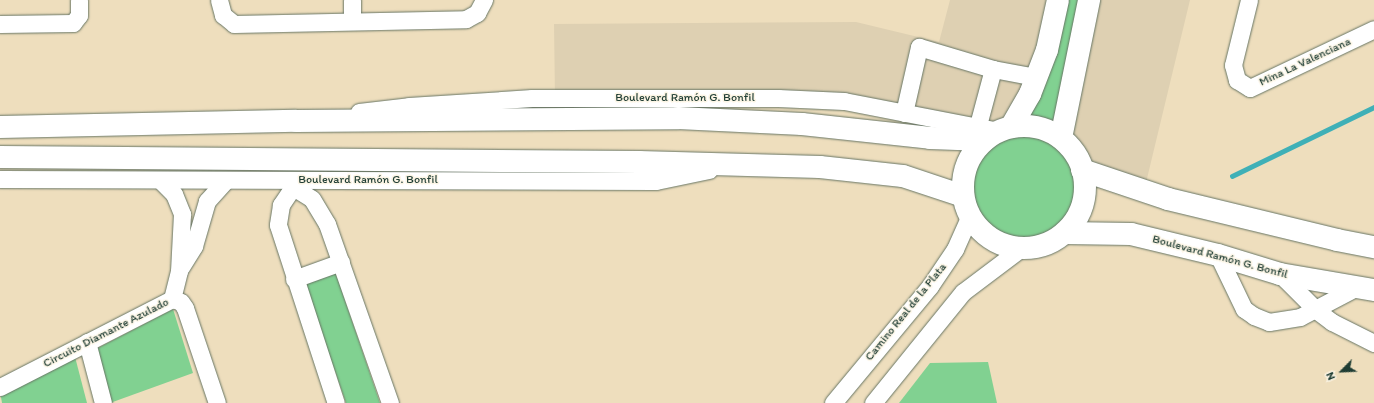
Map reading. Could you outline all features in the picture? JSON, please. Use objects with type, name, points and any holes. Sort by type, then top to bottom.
[{"type":"main road","points":[[993,131],[1023,126],[1043,129],[1061,138],[1074,152],[1082,170],[1085,189],[1081,208],[1065,232],[1040,247],[1020,248],[1000,244],[982,232],[967,206],[964,175],[971,156],[1036,77],[1047,50],[1058,0]]},
{"type":"main road","points":[[1061,138],[1089,0]]},
{"type":"main road","name":"Boulevard Ramón G. Bonfil","points":[[0,128],[296,121],[678,118],[802,124],[930,138],[993,131]]},
{"type":"main road","name":"Boulevard Ramón G. Bonfil","points":[[0,157],[734,164],[820,167],[903,176],[967,206]]},
{"type":"main road","points":[[1082,170],[1168,199],[1337,240],[1374,247]]},
{"type":"main road","name":"Boulevard Ramón G. Bonfil","points":[[1065,232],[1131,234],[1218,255],[1280,274],[1365,289]]},
{"type":"street","points":[[0,24],[64,25],[73,22],[79,15],[79,0]]},
{"type":"street","points":[[219,0],[223,15],[234,24],[466,19],[477,14],[484,0]]},
{"type":"street","points":[[352,0],[352,21]]},
{"type":"street","name":"Mina La Valenciana","points":[[1248,0],[1234,65],[1236,80],[1250,88],[1374,29]]},
{"type":"street","points":[[904,113],[919,47],[993,69],[1036,77]]},
{"type":"street","points":[[993,69],[993,131]]},
{"type":"street","name":"Boulevard Ramón G. Bonfil","points":[[296,121],[409,106],[532,98],[829,100],[993,131]]},
{"type":"street","name":"Boulevard Ramón G. Bonfil","points":[[0,179],[226,180],[292,183],[656,181],[734,164]]},
{"type":"street","points":[[160,180],[174,194],[182,214],[179,271],[172,299]]},
{"type":"street","points":[[179,271],[194,246],[205,206],[211,195],[226,180]]},
{"type":"street","points":[[336,403],[294,279],[278,225],[281,205],[292,183],[307,194],[320,210],[341,262],[390,403]]},
{"type":"street","name":"Camino Real de la Plata","points":[[833,403],[930,286],[955,249],[967,206]]},
{"type":"street","points":[[873,403],[963,292],[1020,248]]},
{"type":"street","points":[[1218,255],[1244,309],[1254,316],[1268,322],[1285,321],[1316,310],[1365,289]]},
{"type":"street","points":[[294,279],[341,262]]},
{"type":"street","points":[[1280,274],[1316,310],[1332,322],[1374,343]]},
{"type":"street","name":"Circuito Diamante Azulado","points":[[0,387],[172,299],[181,302],[185,308],[217,403]]},
{"type":"street","points":[[87,342],[103,403]]},
{"type":"shaded area","points":[[950,0],[1058,0],[1011,127],[844,101],[555,98],[554,24],[856,22],[939,42]]},
{"type":"shaded area","points":[[1089,0],[1190,0],[1144,191],[1082,170],[1074,152],[1061,138]]},
{"type":"green space","points":[[1058,0],[1089,0],[1061,138],[1074,152],[1082,170],[1085,189],[1081,208],[1072,225],[1057,239],[1040,247],[1020,249],[1000,243],[982,232],[970,216],[963,196],[964,175],[977,148],[1011,127]]},
{"type":"green space","points":[[334,268],[380,403],[346,403],[303,279]]},
{"type":"green space","points":[[173,309],[193,373],[110,403],[94,350]]},
{"type":"green space","points":[[74,353],[87,403],[2,403],[0,391]]},
{"type":"green space","points":[[988,362],[997,403],[899,403],[930,363]]},
{"type":"waterway","points":[[1232,176],[1374,107]]}]
